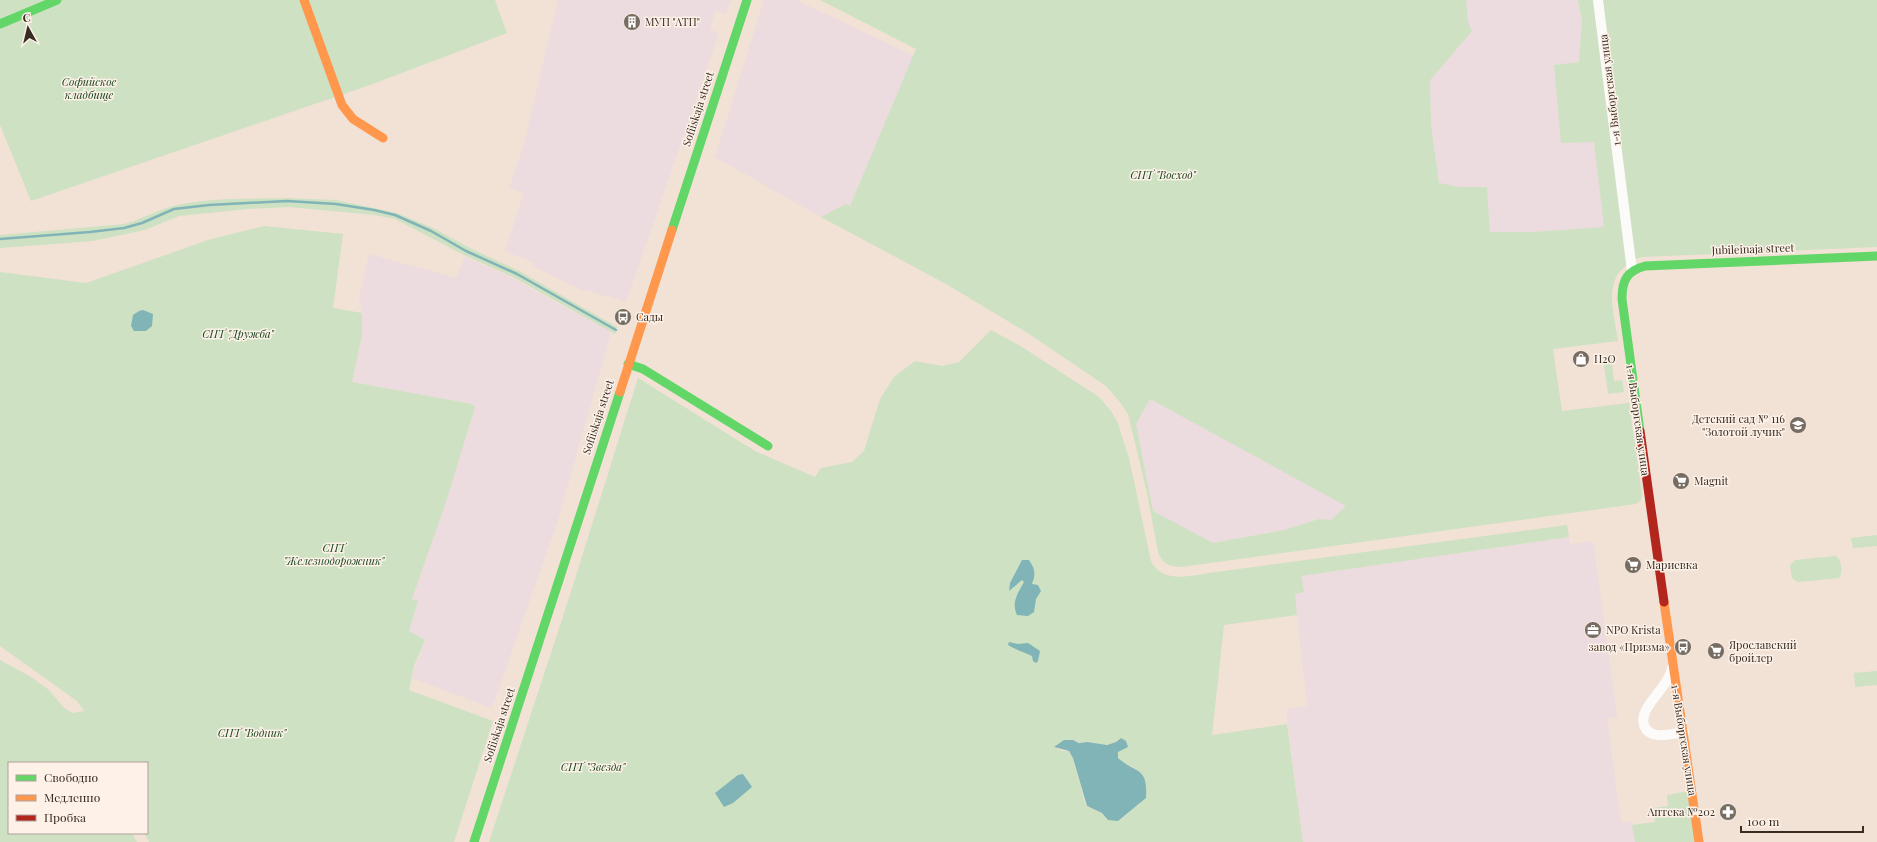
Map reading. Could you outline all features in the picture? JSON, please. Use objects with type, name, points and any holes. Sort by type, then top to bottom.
[{"type":"street","points":[[0,24],[57,0]]},
{"type":"street","points":[[304,0],[342,105],[353,119],[383,138]]},
{"type":"street","name":"Sofiiskaja street","points":[[474,842],[747,0]]},
{"type":"street","name":"1-я Выборгская улица","points":[[1598,0],[1632,271],[1622,284],[1622,299],[1672,662],[1700,842]]},
{"type":"street","name":"Jubileinaja street","points":[[1632,271],[1646,266],[1877,256]]},
{"type":"street","points":[[628,364],[642,369],[768,446]]},
{"type":"street","points":[[1672,662],[1671,675],[1644,713],[1643,723],[1648,732],[1654,734],[1684,732]]},
{"type":"shaded area","points":[[558,0],[731,0],[726,14],[715,11],[710,29],[719,33],[626,302],[605,295],[604,297],[588,289],[586,292],[533,266],[534,263],[505,251],[524,193],[509,188],[525,140]]},
{"type":"shaded area","points":[[764,0],[796,0],[914,56],[850,206],[846,204],[821,217],[715,157]]},
{"type":"shaded area","points":[[1466,0],[1578,0],[1582,21],[1580,62],[1554,65],[1561,143],[1594,142],[1604,227],[1532,232],[1490,232],[1487,187],[1459,187],[1439,184],[1431,125],[1430,83],[1431,79],[1472,31],[1468,22]]},
{"type":"shaded area","points":[[369,254],[456,278],[465,257],[508,276],[611,332],[559,517],[492,708],[411,678],[425,640],[409,632],[418,601],[412,599],[448,496],[475,407],[472,404],[352,382],[362,335],[362,313],[359,297]]},
{"type":"shaded area","points":[[1150,399],[1347,506],[1331,520],[1318,519],[1284,530],[1213,543],[1153,511],[1136,424]]},
{"type":"shaded area","points":[[1569,537],[1570,544],[1593,541],[1617,717],[1607,719],[1621,823],[1632,821],[1635,842],[1303,842],[1287,716],[1288,709],[1307,706],[1295,593],[1301,576]]},
{"type":"green space","name":"Софийское кладбище","points":[[0,0],[495,0],[507,33],[373,84],[31,201],[0,125]]},
{"type":"green space","name":"СНТ \"Восход\"","points":[[820,0],[1466,0],[1468,22],[1472,31],[1431,79],[1430,83],[1431,125],[1439,183],[1459,187],[1487,187],[1490,232],[1532,232],[1604,227],[1594,142],[1561,143],[1554,65],[1579,62],[1582,21],[1578,0],[1595,0],[1627,265],[1619,272],[1612,290],[1613,311],[1618,341],[1553,349],[1562,411],[1629,403],[1642,494],[1641,500],[1636,504],[1181,567],[1166,564],[1158,552],[1147,493],[1128,414],[1106,386],[1026,332],[946,284],[821,217],[846,204],[850,206],[916,49]],"holes":[[[1150,399],[1346,506],[1331,520],[1319,519],[1284,530],[1213,543],[1153,511],[1136,424]]]},
{"type":"green space","points":[[1602,0],[1877,0],[1877,247],[1643,257],[1635,259]]},
{"type":"green space","points":[[287,198],[336,200],[397,213],[433,228],[470,248],[519,271],[617,327],[615,334],[513,277],[464,255],[395,219],[375,215],[289,207],[247,209],[179,216],[145,230],[93,241],[0,248],[0,235],[124,224],[173,206],[201,201]]},
{"type":"green space","points":[[264,226],[343,234],[333,308],[362,313],[362,335],[352,382],[472,404],[475,407],[448,496],[412,599],[418,601],[409,631],[425,640],[414,666],[409,690],[493,721],[454,842],[149,842],[145,834],[148,834],[148,762],[8,762],[8,834],[133,834],[137,842],[0,842],[0,660],[31,677],[49,690],[64,708],[73,713],[84,711],[77,701],[0,646],[0,272],[86,283],[211,239]]},
{"type":"green space","name":"СНТ \"Звезда\"","points":[[991,330],[1019,345],[1099,397],[1117,421],[1129,458],[1151,561],[1156,568],[1171,576],[1189,576],[1567,525],[1569,537],[1301,576],[1304,592],[1295,594],[1297,615],[1224,625],[1212,735],[1287,724],[1303,842],[489,842],[568,601],[638,378],[755,451],[815,477],[821,468],[852,462],[864,451],[880,399],[894,377],[915,361],[942,366],[959,362]],"holes":[[[1120,738],[1126,741],[1118,752],[1118,758],[1123,763],[1135,768],[1140,804],[1125,816],[1108,820],[1102,813],[1086,806],[1073,758],[1069,751],[1063,751],[1054,747],[1073,740],[1077,742],[1105,745],[1113,743]]]},
{"type":"green space","points":[[1611,355],[1614,381],[1622,380],[1624,392],[1608,394],[1604,365]]},
{"type":"green space","points":[[1877,535],[1877,546],[1853,548],[1851,538]]},
{"type":"green space","points":[[1836,556],[1840,560],[1841,567],[1839,578],[1798,582],[1792,578],[1790,565],[1795,560]]},
{"type":"green space","points":[[1877,671],[1877,685],[1855,687],[1854,673]]},
{"type":"green space","points":[[1688,791],[1695,842],[1635,842],[1632,825],[1655,822],[1653,808],[1668,806],[1667,795]]},
{"type":"water","points":[[143,310],[153,314],[152,326],[146,331],[134,331],[131,326],[133,315]]},
{"type":"water","points":[[1022,560],[1029,560],[1031,563],[1034,569],[1032,584],[1038,585],[1041,591],[1036,599],[1034,612],[1028,616],[1017,615],[1015,610],[1016,598],[1024,582],[1022,580],[1009,591],[1010,583]]},
{"type":"water","points":[[1009,642],[1018,644],[1028,643],[1040,651],[1038,661],[1036,663],[1033,661],[1032,656],[1008,645]]},
{"type":"water","points":[[1121,738],[1126,741],[1128,747],[1118,752],[1118,758],[1140,772],[1143,776],[1145,780],[1146,798],[1118,821],[1108,820],[1102,813],[1087,806],[1073,758],[1069,751],[1054,747],[1064,740],[1073,740],[1079,743],[1087,742],[1107,745],[1116,742]]},
{"type":"water","points":[[743,774],[752,787],[733,803],[724,807],[715,793],[738,775]]},
{"type":"waterway","points":[[0,239],[124,228],[142,223],[174,209],[209,205],[287,201],[336,204],[395,215],[431,231],[466,251],[517,274],[616,330]]},
{"type":"traffic: fast","points":[[0,24],[57,0]]},
{"type":"traffic: fast","points":[[672,230],[747,0]]},
{"type":"traffic: fast","points":[[1640,431],[1622,299],[1623,287],[1627,277],[1634,271],[1645,266],[1877,256]]},
{"type":"traffic: fast","points":[[628,364],[643,369],[768,446]]},
{"type":"traffic: fast","points":[[474,842],[620,392]]},
{"type":"traffic: slow","points":[[304,0],[342,105],[353,119],[383,138]]},
{"type":"traffic: slow","points":[[620,392],[672,230]]},
{"type":"traffic: slow","points":[[1664,602],[1699,842]]},
{"type":"traffic: jam","points":[[1640,431],[1664,602]]},
{"type":"place","name":"МУП \"АТП\"","points":[[632,22]]},
{"type":"place","name":"Сады","points":[[623,317]]},
{"type":"place","name":"H2O","points":[[1581,359]]},
{"type":"place","name":"Детский сад № 116 \"Золотой лучик\"","points":[[1798,425]]},
{"type":"place","name":"Magnit","points":[[1681,481]]},
{"type":"place","name":"Мариевка","points":[[1633,565]]},
{"type":"place","name":"NPO Krista","points":[[1593,630]]},
{"type":"place","name":"завод «Призма»","points":[[1683,647]]},
{"type":"place","name":"Ярославский бройлер","points":[[1716,651]]},
{"type":"place","name":"Аптека №202","points":[[1728,812]]},
{"type":"park label","name":"СНТ \"Дружба\"","points":[[238,334]]},
{"type":"park label","name":"СНТ \"Железнодорожник\"","points":[[334,554]]},
{"type":"park label","name":"СНТ \"Водник\"","points":[[252,733]]}]
